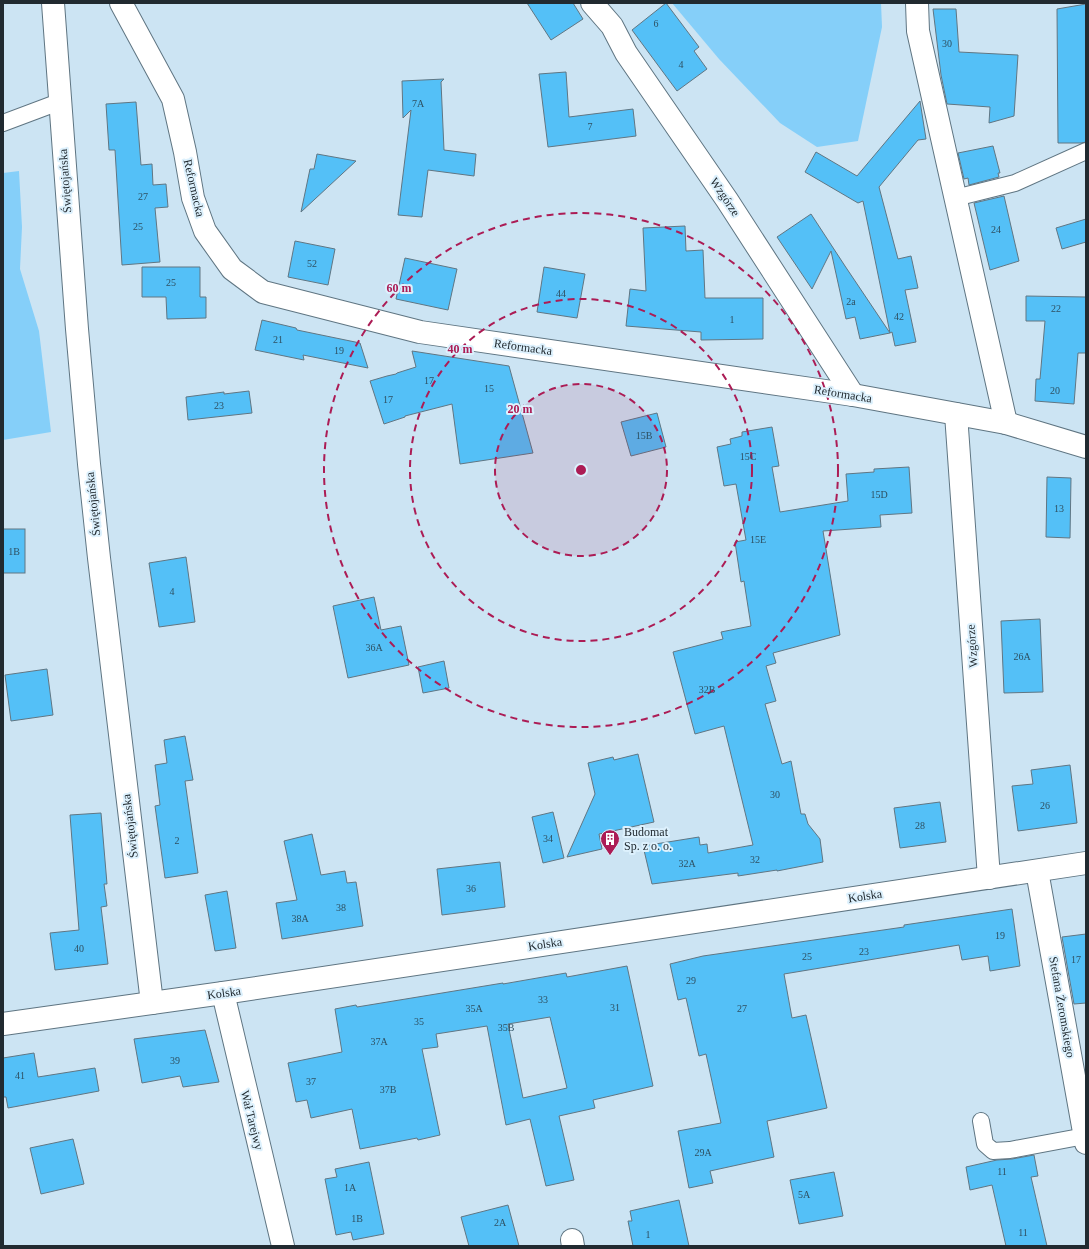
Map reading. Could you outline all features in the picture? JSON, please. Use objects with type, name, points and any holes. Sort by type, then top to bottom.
[{"type":"street","name":"Świętojańska","points":[[53,3],[59,102],[89,464],[152,1003]]},
{"type":"street","name":"Reformacka","points":[[121,3],[173,99],[185,152],[193,198],[205,231],[232,269],[263,292],[420,332],[853,395],[1006,423],[1086,446]]},
{"type":"street","name":"Wzgórze","points":[[592,3],[612,26],[626,53],[727,200],[853,395]]},
{"type":"street","points":[[916,3],[918,30],[1006,423]]},
{"type":"street","name":"Wzgórze","points":[[956,414],[989,878]]},
{"type":"street","name":"Kolska","points":[[3,1024],[223,993],[1086,863]]},
{"type":"street","name":"Stefana Żeromskiego","points":[[1037,871],[1085,1140]]},
{"type":"street","name":"Wał Tarejwy","points":[[223,993],[283,1246]]},
{"type":"lane","points":[[3,123],[59,102]]},
{"type":"lane","points":[[955,198],[1015,183],[1086,151]]},
{"type":"lane","points":[[982,1121],[985,1144],[993,1151],[1085,1140]]},
{"type":"shaded area","points":[[672,3],[881,3],[882,27],[858,141],[817,147],[780,123],[719,59]]},
{"type":"shaded area","points":[[19,171],[22,227],[20,269],[39,331],[51,432],[3,440],[3,173]]},
{"type":"building","points":[[527,3],[573,3],[583,19],[551,40]]},
{"type":"building","points":[[666,3],[699,47],[694,51],[707,69],[677,91],[632,30]]},
{"type":"building","points":[[1086,4],[1086,142],[1058,143],[1057,9]]},
{"type":"building","points":[[933,9],[956,9],[959,52],[1018,55],[1014,116],[989,123],[990,107],[947,104],[941,75]]},
{"type":"building","points":[[566,72],[569,117],[633,109],[636,136],[548,147],[539,74]]},
{"type":"building","points":[[444,79],[441,82],[444,150],[476,154],[474,176],[428,170],[422,217],[398,215],[411,110],[403,118],[402,81]]},
{"type":"building","points":[[920,101],[926,139],[918,140],[879,187],[898,259],[911,256],[918,288],[905,290],[916,342],[895,346],[892,332],[890,333],[863,201],[858,203],[805,172],[816,152],[857,176]]},
{"type":"building","points":[[136,102],[141,165],[152,164],[153,185],[166,184],[168,207],[155,208],[160,262],[122,265],[115,150],[109,150],[106,104]]},
{"type":"building","points":[[993,146],[1000,173],[998,173],[999,177],[969,185],[968,178],[964,179],[958,153]]},
{"type":"building","points":[[317,154],[356,161],[301,212],[310,169],[314,169]]},
{"type":"building","points":[[1004,196],[1019,261],[990,270],[974,203]]},
{"type":"building","points":[[811,214],[890,333],[860,339],[855,317],[846,319],[831,251],[812,289],[777,237]]},
{"type":"building","points":[[1086,219],[1086,242],[1062,249],[1056,228]]},
{"type":"building","points":[[685,226],[686,251],[703,250],[705,298],[763,298],[763,339],[701,340],[701,332],[626,326],[630,289],[646,291],[643,228]]},
{"type":"building","points":[[295,241],[335,249],[328,285],[288,277]]},
{"type":"building","points":[[405,258],[457,269],[448,310],[396,299]]},
{"type":"building","points":[[142,267],[200,267],[200,297],[206,297],[206,318],[167,319],[166,297],[142,297]]},
{"type":"building","points":[[544,267],[585,274],[577,318],[537,312]]},
{"type":"building","points":[[1026,296],[1086,297],[1086,353],[1078,353],[1074,404],[1035,401],[1036,379],[1040,379],[1045,321],[1026,321]]},
{"type":"building","points":[[262,320],[296,328],[297,330],[360,343],[368,368],[303,355],[304,360],[255,350]]},
{"type":"building","points":[[412,351],[509,366],[533,453],[460,464],[452,404],[405,416],[384,424],[370,381],[416,367]]},
{"type":"building","points":[[249,391],[252,413],[188,420],[186,397],[224,392],[224,394]]},
{"type":"building","points":[[657,413],[666,447],[631,456],[621,422]]},
{"type":"building","points":[[772,427],[779,466],[772,467],[780,512],[848,501],[846,474],[874,472],[874,469],[909,467],[912,513],[880,515],[881,527],[823,531],[840,635],[773,653],[776,663],[766,666],[776,701],[765,704],[782,764],[791,761],[801,814],[805,814],[808,824],[820,839],[823,862],[777,871],[738,876],[738,873],[652,884],[643,846],[699,837],[700,845],[707,844],[708,853],[753,845],[724,726],[695,734],[673,652],[723,639],[721,632],[751,626],[744,581],[741,582],[735,542],[746,540],[736,484],[724,486],[717,447],[731,444],[730,439],[742,436],[742,432]]},
{"type":"building","points":[[1047,477],[1071,478],[1070,538],[1046,537]]},
{"type":"building","points":[[3,529],[25,529],[25,573],[3,573]]},
{"type":"building","points":[[186,557],[195,622],[159,627],[149,563]]},
{"type":"building","points":[[374,597],[381,630],[401,626],[409,665],[348,678],[333,606]]},
{"type":"building","points":[[1040,619],[1043,692],[1004,693],[1001,621]]},
{"type":"building","points":[[444,661],[449,688],[423,693],[418,667]]},
{"type":"building","points":[[47,669],[53,715],[11,721],[5,675]]},
{"type":"building","points":[[185,736],[193,780],[185,781],[198,873],[165,878],[155,806],[160,805],[155,765],[167,763],[164,740]]},
{"type":"building","points":[[638,754],[654,822],[599,834],[602,849],[567,857],[595,794],[588,763],[613,757],[614,760]]},
{"type":"building","points":[[1070,765],[1077,823],[1018,831],[1012,786],[1033,784],[1031,770]]},
{"type":"building","points":[[940,802],[946,842],[900,848],[894,808]]},
{"type":"building","points":[[553,812],[564,858],[543,863],[532,817]]},
{"type":"building","points":[[101,813],[107,884],[104,884],[107,906],[101,907],[108,964],[55,970],[50,933],[79,930],[70,815]]},
{"type":"building","points":[[312,834],[321,875],[345,871],[347,883],[356,882],[363,926],[282,939],[276,903],[297,900],[284,841]]},
{"type":"building","points":[[500,862],[505,907],[442,915],[437,869]]},
{"type":"building","points":[[227,891],[236,948],[215,951],[205,895]]},
{"type":"building","points":[[1012,909],[1020,966],[990,971],[988,956],[962,960],[959,945],[784,974],[792,1018],[806,1015],[827,1108],[767,1121],[774,1157],[710,1171],[713,1183],[689,1188],[678,1131],[721,1123],[706,1054],[699,1056],[686,998],[678,1000],[670,964],[703,956],[904,927],[904,925]]},
{"type":"building","points":[[1086,934],[1086,1003],[1074,1004],[1062,937]]},
{"type":"building","points":[[627,966],[653,1086],[593,1100],[595,1108],[559,1116],[574,1180],[546,1186],[530,1119],[506,1125],[487,1026],[436,1034],[438,1047],[422,1049],[440,1135],[360,1149],[352,1109],[311,1118],[307,1100],[296,1102],[288,1063],[342,1052],[335,1009],[356,1005],[357,1007],[566,973],[567,977]],"holes":[[[550,1017],[567,1088],[523,1098],[508,1024]]]},
{"type":"building","points":[[205,1030],[219,1082],[183,1087],[180,1076],[142,1083],[134,1039]]},
{"type":"building","points":[[34,1053],[38,1077],[95,1068],[99,1091],[8,1108],[6,1097],[3,1097],[3,1058]]},
{"type":"building","points":[[73,1139],[84,1184],[41,1194],[30,1148]]},
{"type":"building","points":[[1034,1155],[1038,1176],[1031,1177],[1047,1246],[1006,1246],[992,1185],[970,1190],[966,1167],[997,1160]]},
{"type":"building","points":[[369,1162],[384,1234],[353,1240],[351,1232],[336,1235],[325,1179],[337,1177],[335,1169]]},
{"type":"building","points":[[834,1172],[843,1216],[799,1224],[790,1180]]},
{"type":"building","points":[[679,1200],[689,1246],[633,1246],[628,1221],[632,1221],[630,1211]]},
{"type":"building","points":[[508,1205],[519,1246],[469,1246],[461,1217]]},
{"type":"place","name":"Budomat Sp. z o. o.","points":[[610,856]]}]
